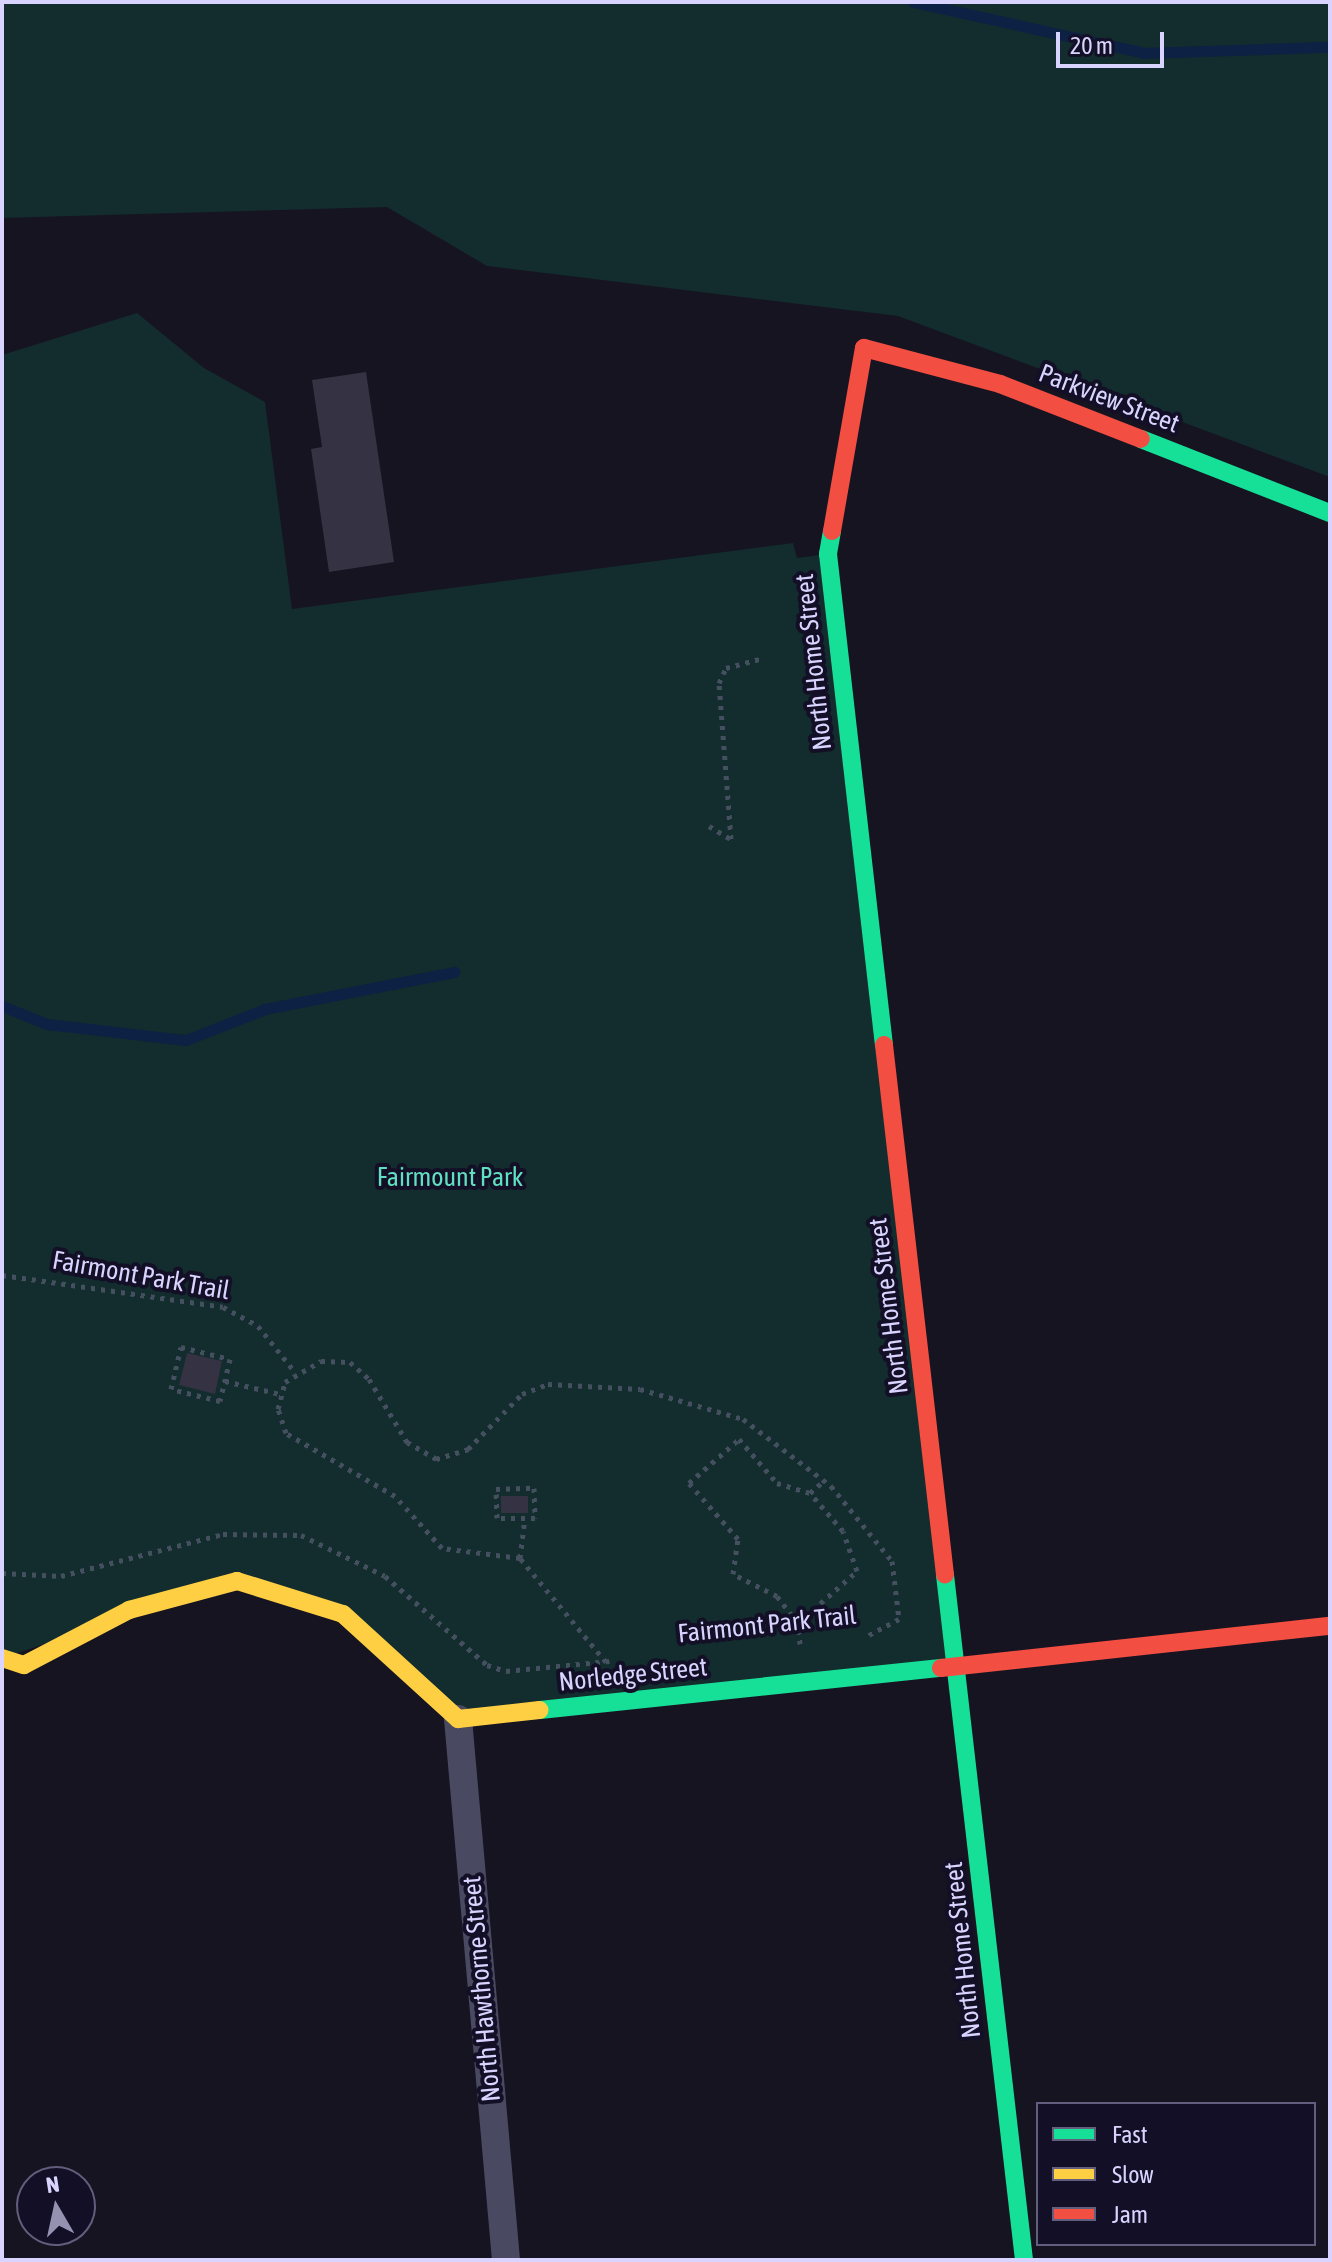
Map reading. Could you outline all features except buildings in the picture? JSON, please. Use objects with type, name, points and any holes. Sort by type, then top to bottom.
[{"type":"street","name":"Parkview Street","points":[[864,348],[1000,384],[1330,513]]},
{"type":"street","name":"North Home Street","points":[[864,348],[828,554],[959,1670],[1024,2260]]},
{"type":"street","points":[[2,1658],[24,1665],[129,1610],[237,1581],[343,1614],[458,1719]]},
{"type":"street","name":"Norledge Street","points":[[458,1719],[959,1670],[1330,1626]]},
{"type":"street","name":"North Hawthorne Street","points":[[458,1719],[506,2260]]},
{"type":"path","points":[[709,826],[731,839],[719,683],[726,668],[763,658]]},
{"type":"path","name":"Fairmont Park Trail","points":[[2,1275],[223,1307],[265,1332],[295,1372],[321,1361],[350,1362],[369,1379],[407,1442],[436,1459],[468,1449],[533,1388],[600,1382],[743,1419],[825,1481],[892,1561],[899,1619],[861,1638]]},
{"type":"path","points":[[181,1347],[230,1359],[225,1381],[220,1401],[171,1389],[181,1347]]},
{"type":"path","points":[[295,1372],[280,1394],[286,1433],[395,1496],[432,1542],[520,1558],[606,1662]]},
{"type":"path","points":[[225,1381],[280,1394]]},
{"type":"path","points":[[798,1623],[857,1571],[843,1531],[810,1493],[777,1483],[739,1439],[689,1483],[738,1539],[733,1574],[777,1596],[798,1623],[800,1644]]},
{"type":"path","points":[[810,1493],[825,1481]]},
{"type":"path","points":[[534,1488],[535,1518],[525,1518],[497,1518],[496,1489],[534,1488]]},
{"type":"path","points":[[520,1558],[525,1518]]},
{"type":"path","points":[[2,1573],[61,1576],[223,1534],[301,1535],[385,1576],[487,1665],[506,1671],[621,1660]]},
{"type":"path","name":"Fairmont Park Trail","points":[[785,1645],[815,1642]]},
{"type":"green space","points":[[2,2],[1330,2],[1330,477],[898,316],[487,266],[387,207],[2,218]]},
{"type":"green space","name":"Fairmount Park","points":[[137,313],[204,368],[265,402],[292,609],[793,543],[797,558],[828,554],[959,1670],[458,1719],[343,1614],[237,1581],[2,1658],[2,355]]},
{"type":"waterway","points":[[913,2],[1145,53],[1330,47]]},
{"type":"waterway","points":[[2,1006],[47,1024],[186,1040],[265,1009],[454,972]]},
{"type":"traffic: fast","points":[[1141,439],[1330,513]]},
{"type":"traffic: fast","points":[[832,531],[828,554],[884,1045]]},
{"type":"traffic: fast","points":[[945,1575],[1024,2260]]},
{"type":"traffic: fast","points":[[540,1710],[941,1668]]},
{"type":"traffic: slow","points":[[2,1658],[24,1665],[129,1610],[237,1581],[343,1614],[458,1719],[540,1710]]},
{"type":"traffic: jam","points":[[832,531],[864,348],[1000,384],[1141,439]]},
{"type":"traffic: jam","points":[[884,1045],[945,1575]]},
{"type":"traffic: jam","points":[[941,1668],[1330,1626]]}]
